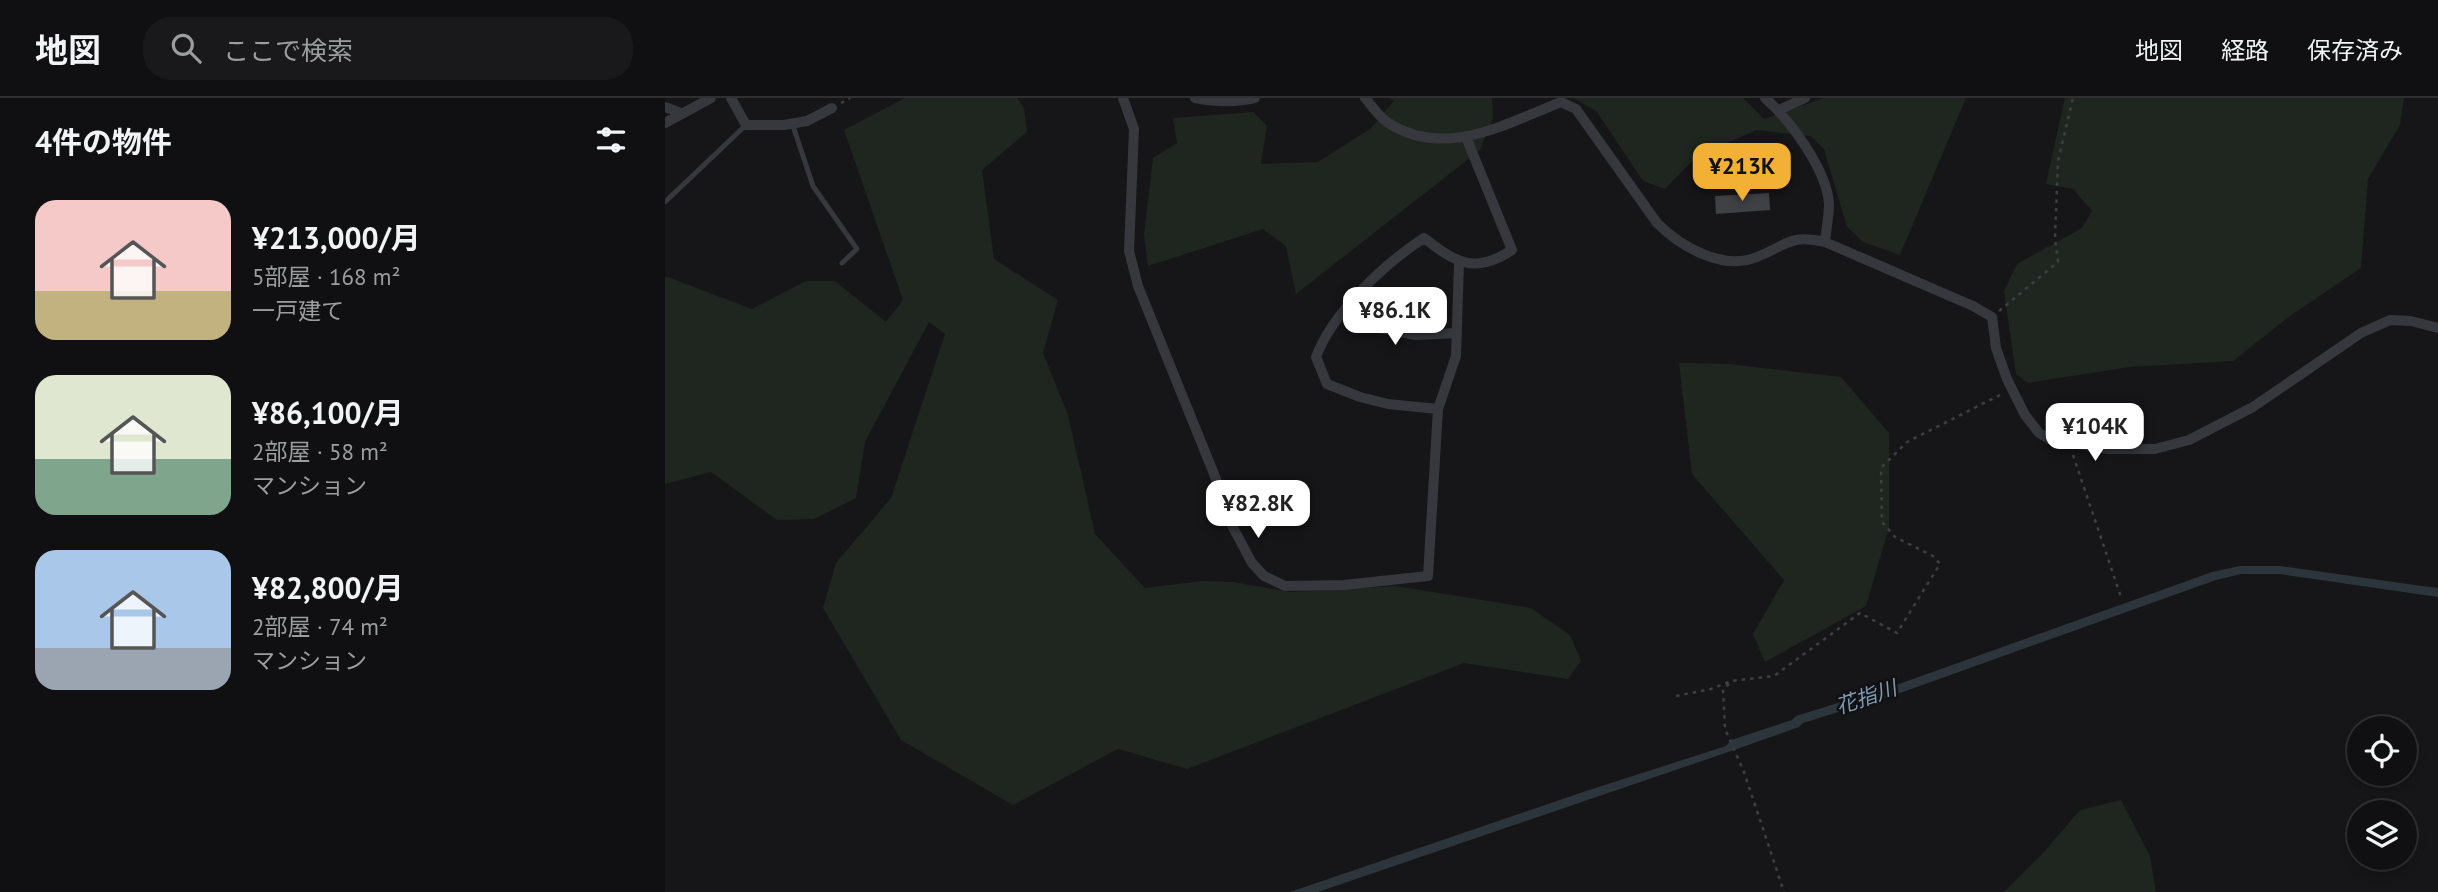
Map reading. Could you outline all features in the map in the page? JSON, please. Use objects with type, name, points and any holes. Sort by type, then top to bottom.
[{"type":"street","points":[[665,123],[711,98]]},
{"type":"street","points":[[731,98],[746,125],[807,121],[832,108]]},
{"type":"street","points":[[1123,98],[1135,128],[1129,251],[1138,286],[1216,479],[1230,522],[1252,563],[1263,576],[1285,586],[1344,585],[1428,576],[1438,409],[1456,356],[1459,263]]},
{"type":"street","points":[[1195,98],[1215,102],[1242,102],[1255,98]]},
{"type":"street","points":[[1365,98],[1384,120],[1405,132],[1432,139],[1477,135],[1561,102],[1577,109],[1657,223],[1671,237],[1689,248],[1716,258],[1740,261],[1757,257],[1785,241],[1807,238],[1825,242],[1973,306],[1992,317],[1996,348],[2013,390],[2025,415],[2039,433],[2049,439],[2108,449],[2155,449],[2189,440],[2253,407],[2361,333],[2390,320],[2411,321],[2438,328]]},
{"type":"street","points":[[1765,98],[1779,110],[1818,168],[1829,203],[1825,242]]},
{"type":"street","points":[[1779,110],[1805,98]]},
{"type":"street","points":[[665,107],[681,113]]},
{"type":"street","points":[[1438,409],[1388,404],[1327,384],[1316,357],[1323,338],[1343,312],[1400,253],[1424,238],[1459,263],[1482,263],[1502,257],[1512,250],[1466,137]]},
{"type":"street","points":[[1343,312],[1378,328],[1416,335],[1457,333]]},
{"type":"lane","points":[[792,123],[813,186],[857,249],[842,263]]},
{"type":"lane","points":[[665,202],[746,125]]},
{"type":"path","points":[[1992,317],[2057,262],[2055,238],[2058,161],[2073,98]]},
{"type":"path","points":[[1676,696],[1711,689],[1731,681],[1774,676],[1860,613],[1897,633],[1940,564],[1933,556],[1895,537],[1882,522],[1881,468],[1907,442],[1998,395],[2013,390]]},
{"type":"path","points":[[2069,442],[2121,597]]},
{"type":"path","points":[[1731,681],[1723,689],[1725,729],[1744,772],[1784,892]]},
{"type":"shaded area","points":[[905,98],[1017,98],[1024,108],[1027,132],[982,170],[994,259],[1058,300],[1043,353],[1068,415],[1095,534],[1145,588],[1202,581],[1233,582],[1290,592],[1396,586],[1531,608],[1570,635],[1581,661],[1568,679],[1464,663],[1187,769],[1118,749],[1013,805],[901,740],[823,608],[836,563],[891,498],[945,334],[929,322],[865,442],[856,498],[814,519],[777,520],[711,472],[665,484],[665,276],[752,309],[806,281],[835,281],[886,322],[903,300],[844,130]]},
{"type":"shaded area","points":[[1389,98],[1492,98],[1493,118],[1480,150],[1296,294],[1286,246],[1263,229],[1148,266],[1144,235],[1153,158],[1177,143],[1173,118],[1253,112],[1267,126],[1261,164],[1318,162],[1370,129],[1394,101]]},
{"type":"shaded area","points":[[1574,98],[1743,98],[1764,119],[1824,98],[1966,98],[1900,255],[1863,242],[1847,227],[1824,149],[1811,136],[1756,130],[1696,157],[1665,189],[1643,181],[1597,112]]},
{"type":"shaded area","points":[[2065,98],[2404,98],[2400,125],[2368,179],[2361,268],[2290,316],[2233,361],[2130,367],[2028,383],[2016,374],[2004,291],[2017,264],[2082,228],[2092,211],[2073,189],[2046,184]]},
{"type":"shaded area","points":[[1679,363],[1729,364],[1841,377],[1889,433],[1889,527],[1866,606],[1765,662],[1753,634],[1784,580],[1692,474]]},
{"type":"shaded area","points":[[2121,800],[2150,856],[2156,892],[2004,892],[2044,852],[2080,810]]},
{"type":"water","name":"花指川","points":[[2240,566],[2280,566],[2438,588],[2438,597],[2279,574],[2241,574],[2216,580],[1903,692],[1803,723],[1799,727],[1737,749],[1318,892],[1290,892],[1726,746],[1731,740],[1792,720],[1796,716],[1899,684],[2212,572]]},
{"type":"building","points":[[1769,193],[1770,210],[1716,214],[1715,196]]}]
